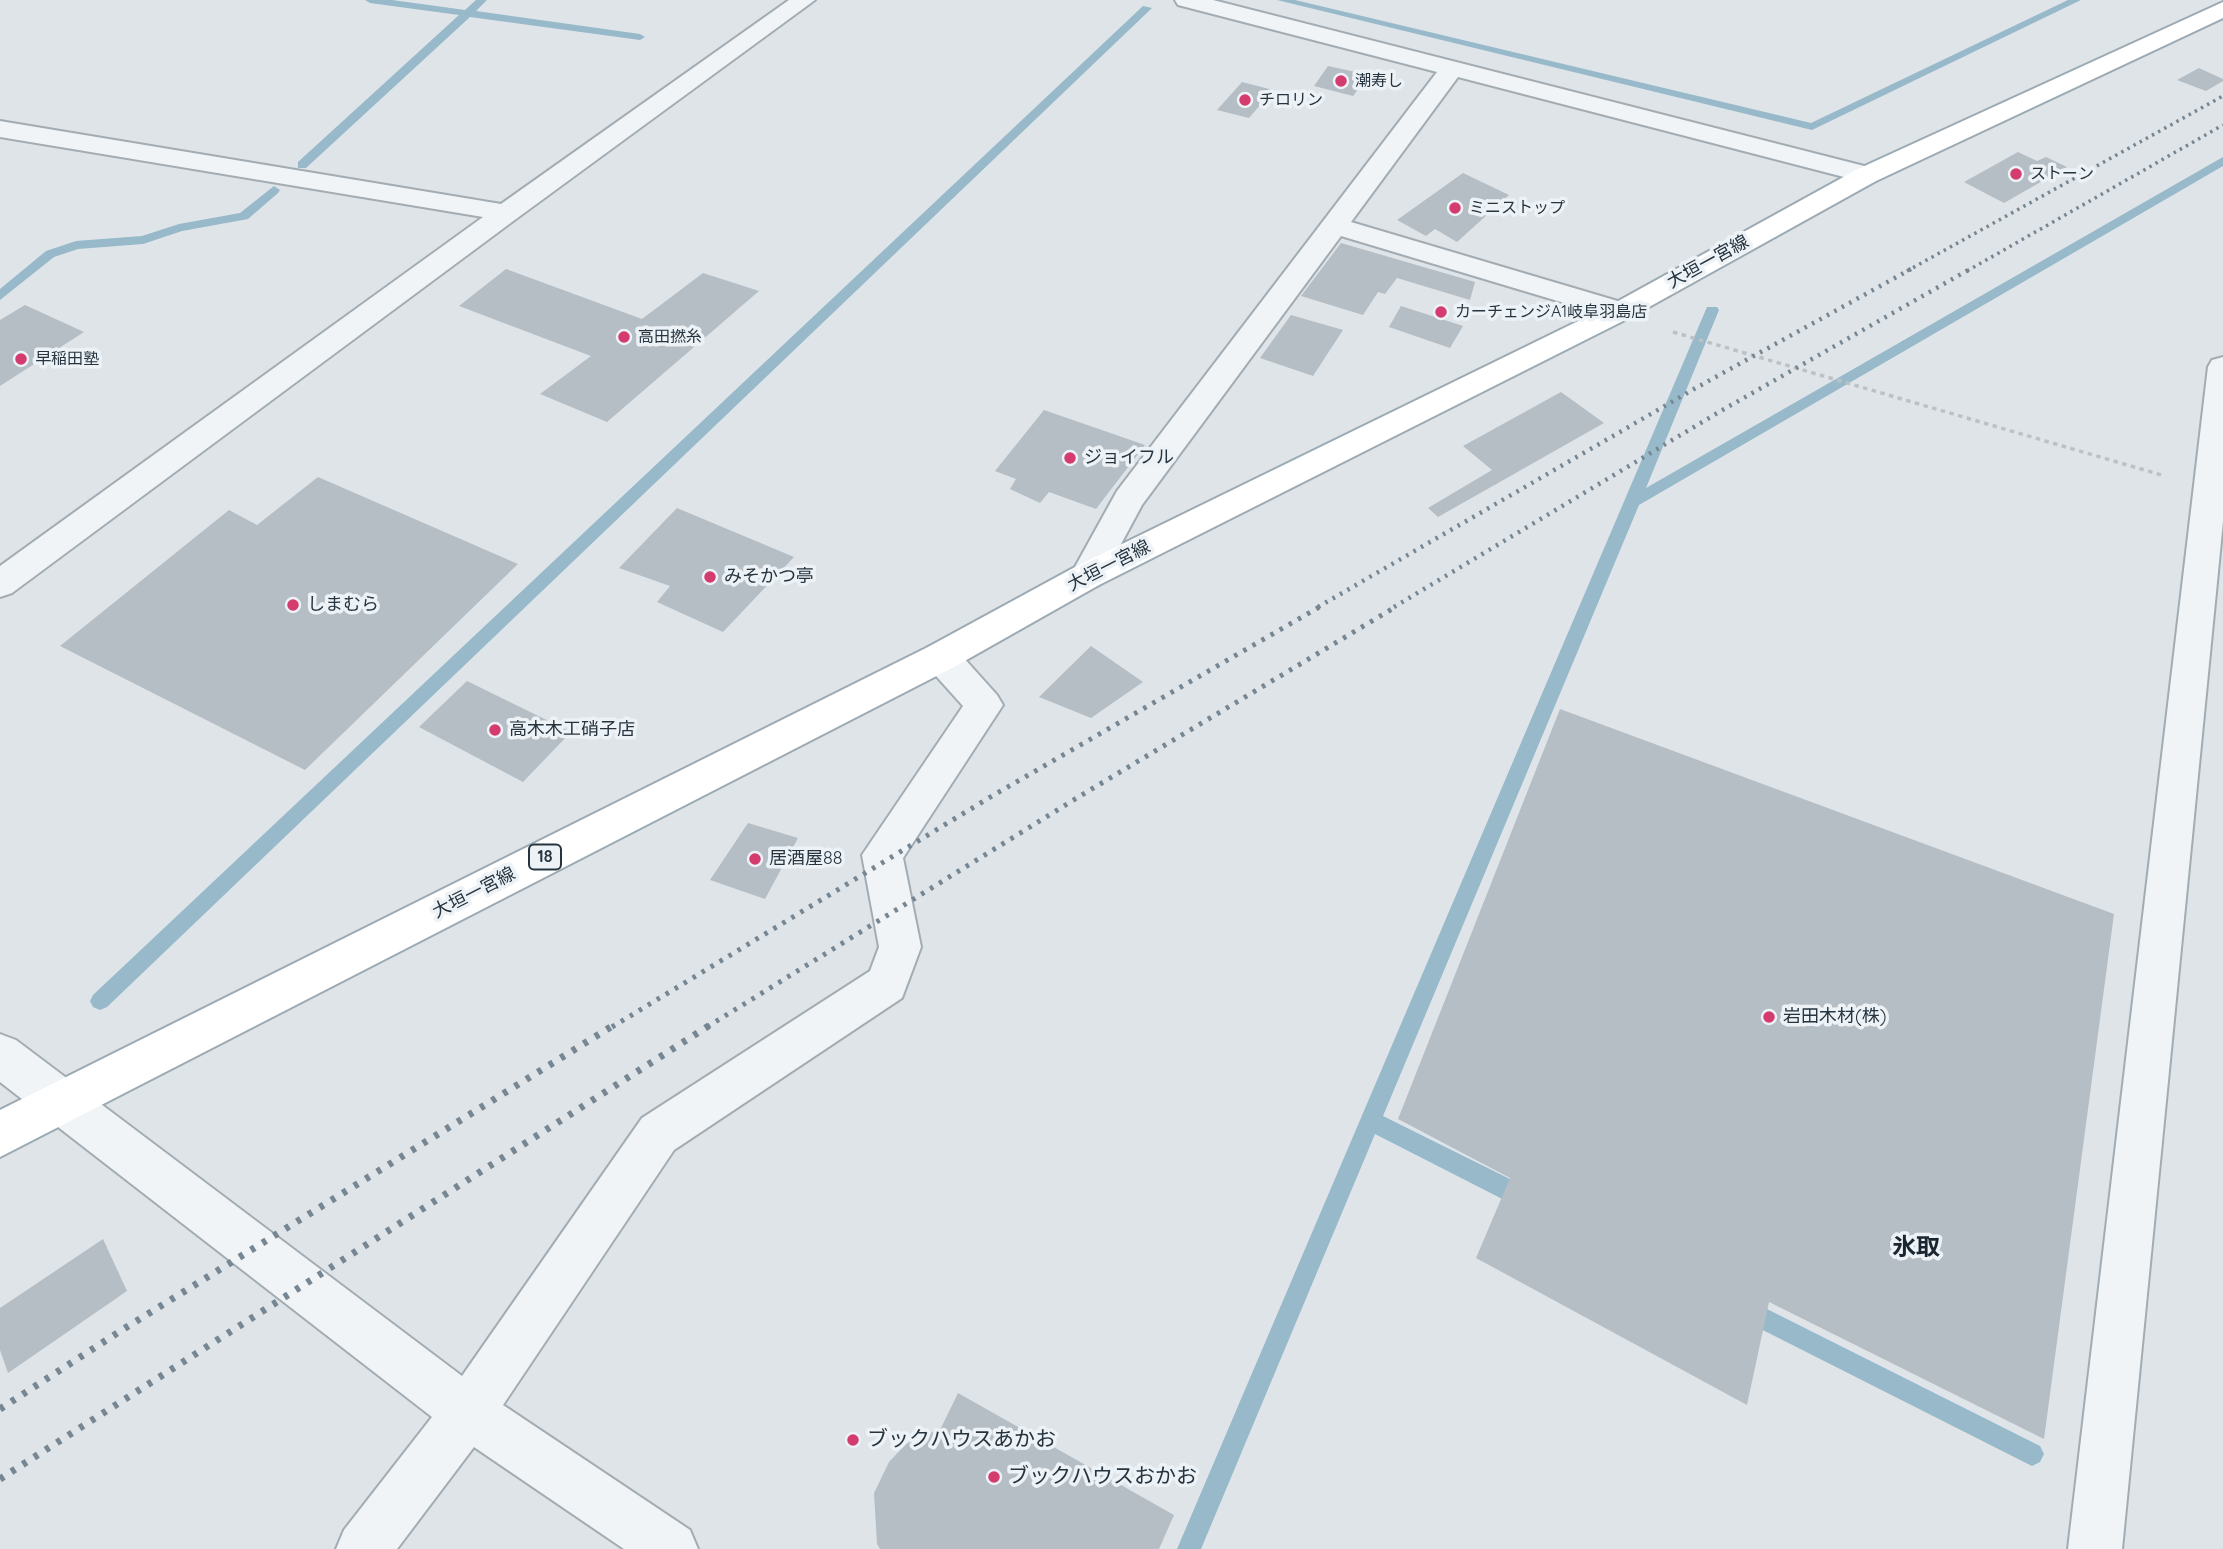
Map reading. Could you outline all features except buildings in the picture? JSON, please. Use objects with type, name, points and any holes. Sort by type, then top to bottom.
[{"type":"main road","name":"大垣一宮線","points":[[0,1134],[941,657],[1087,576],[1621,311],[1867,175],[2223,9]]},
{"type":"street","points":[[0,584],[506,213],[804,0]]},
{"type":"street","points":[[1186,0],[1867,175]]},
{"type":"street","points":[[1087,576],[1129,499],[1453,67]]},
{"type":"street","points":[[0,129],[506,213]]},
{"type":"street","points":[[1333,225],[1621,311]]},
{"type":"street","points":[[2095,1549],[2223,368]]},
{"type":"street","points":[[363,1549],[468,1412],[658,1134],[887,984],[900,947],[882,855],[984,705],[941,657]]},
{"type":"street","points":[[0,1055],[468,1412],[671,1549]]},
{"type":"path","points":[[1621,311],[1667,330],[2210,489]]},
{"type":"waterway","points":[[370,0],[467,13]]},
{"type":"waterway","points":[[467,13],[482,0]]},
{"type":"waterway","points":[[1282,0],[1812,127],[2076,0]]},
{"type":"waterway","points":[[100,1001],[1147,8]]},
{"type":"waterway","points":[[302,165],[467,13]]},
{"type":"waterway","points":[[467,13],[640,37]]},
{"type":"waterway","points":[[1633,502],[2223,161]]},
{"type":"waterway","points":[[0,296],[50,254],[76,245],[143,240],[179,228],[244,216],[274,190]]},
{"type":"waterway","points":[[1633,502],[1712,310]]},
{"type":"waterway","points":[[1189,1549],[1633,502]]},
{"type":"waterway","points":[[1371,1121],[1526,1199]]},
{"type":"waterway","points":[[1745,1309],[2032,1454]]},
{"type":"railway","points":[[1907,271],[2223,96]]},
{"type":"railway","points":[[1967,271],[2223,125]]},
{"type":"railway","points":[[1318,607],[1694,389],[1911,269]]},
{"type":"railway","points":[[1394,607],[1719,412],[1970,269]]},
{"type":"railway","points":[[612,1027],[992,796],[1321,606]]},
{"type":"railway","points":[[707,1027],[1080,796],[1397,606]]},
{"type":"railway","points":[[0,1409],[122,1330],[614,1025]]},
{"type":"railway","points":[[0,1479],[710,1025]]},
{"type":"place","name":"潮寿し","points":[[1341,81]]},
{"type":"place","name":"チロリン","points":[[1245,100]]},
{"type":"place","name":"ストーン","points":[[2016,174]]},
{"type":"place","name":"ミニストップ","points":[[1455,208]]},
{"type":"place","name":"カーチェンジA1岐阜羽島店","points":[[1441,312]]},
{"type":"place","name":"高田撚糸","points":[[624,337]]},
{"type":"place","name":"早稲田塾","points":[[21,359]]},
{"type":"place","name":"ジョイフル","points":[[1070,458]]},
{"type":"place","name":"みそかつ亭","points":[[710,577]]},
{"type":"place","name":"しまむら","points":[[293,605]]},
{"type":"place","name":"高木木工硝子店","points":[[495,730]]},
{"type":"place","name":"居酒屋88","points":[[755,859]]},
{"type":"place","name":"岩田木材(株)","points":[[1769,1017]]},
{"type":"place","name":"ブックハウスあかお","points":[[853,1440]]},
{"type":"place","name":"ブックハウスおかお","points":[[994,1477]]},
{"type":"district","name":"氷取","points":[[1916,1248]]}]
